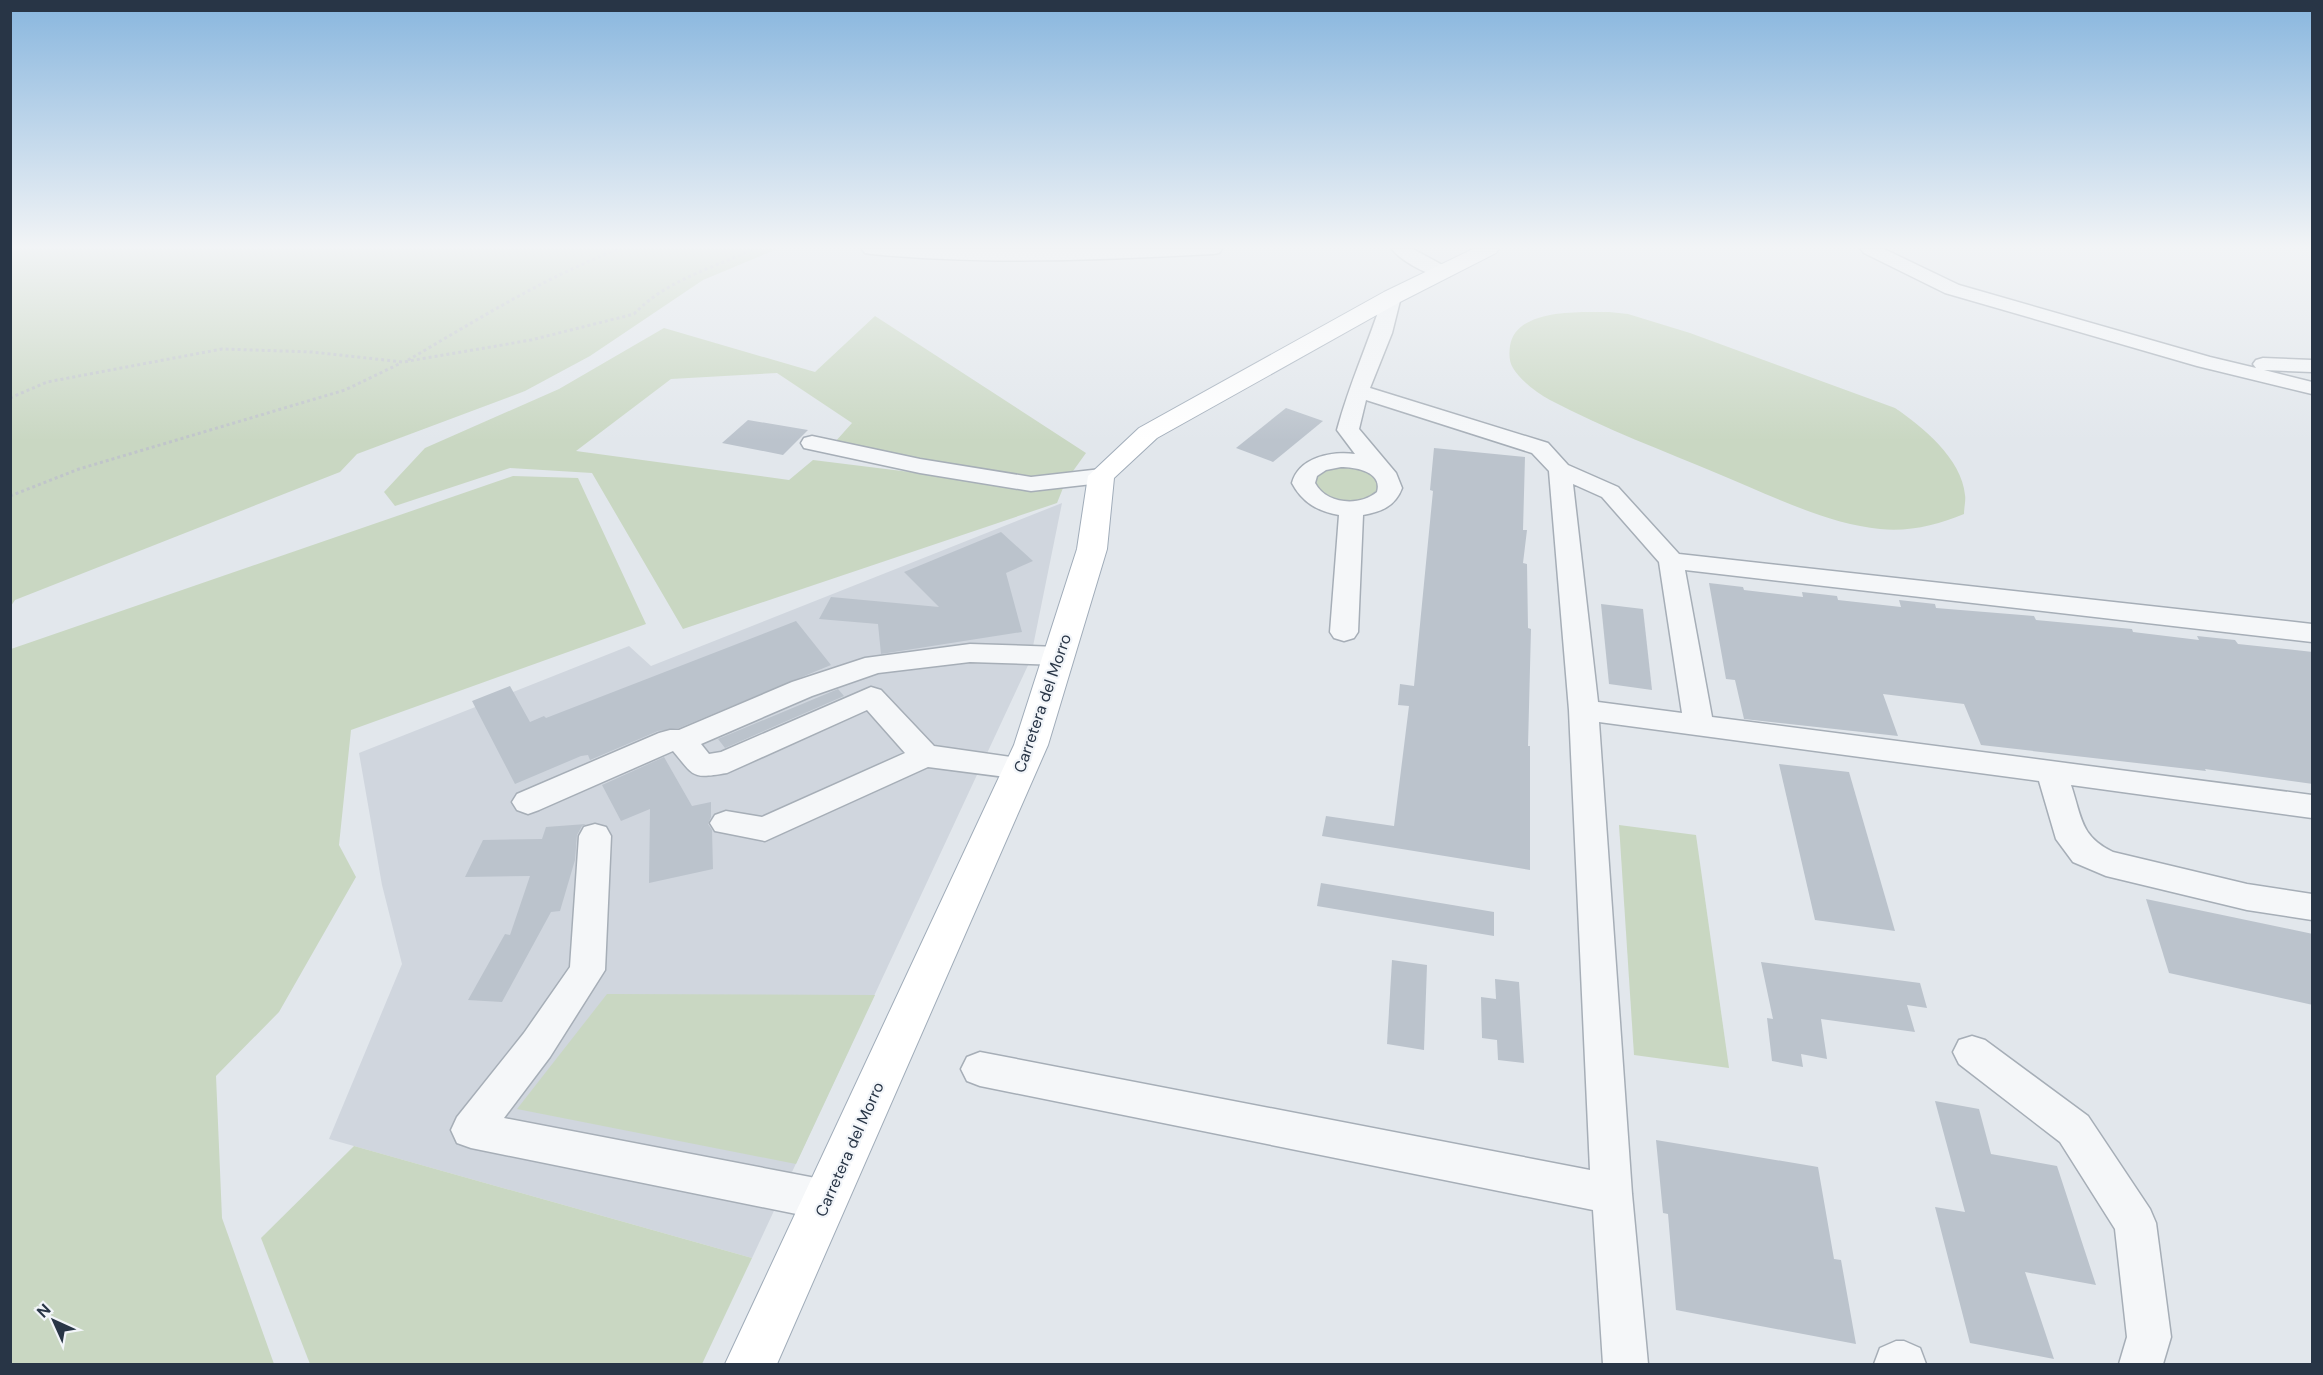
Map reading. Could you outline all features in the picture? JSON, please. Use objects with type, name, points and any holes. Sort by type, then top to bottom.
[{"type":"main road","points":[[1101,476],[1148,433],[1363,313]]},
{"type":"main road","name":"Carretera del Morro","points":[[751,1365],[1031,745],[1092,549],[1101,476]]},
{"type":"street","points":[[1328,461],[1348,430],[1358,391],[1382,333],[1388,313]]},
{"type":"street","points":[[2035,313],[2204,362],[2313,388]]},
{"type":"street","points":[[2204,362],[2313,366]]},
{"type":"street","points":[[1358,391],[1540,448],[1560,470],[1610,492],[1671,561],[1699,726]]},
{"type":"street","points":[[1348,430],[1391,483],[1391,491],[1387,498],[1367,507],[1351,509],[1321,503],[1310,496],[1304,488],[1302,479],[1315,465],[1328,461],[1354,460],[1379,469]]},
{"type":"street","points":[[812,443],[920,466],[1031,484],[1101,476]]},
{"type":"street","points":[[1560,470],[1584,710],[1612,1194],[1626,1365]]},
{"type":"street","points":[[1344,632],[1351,509]]},
{"type":"street","points":[[1671,561],[2313,633]]},
{"type":"street","points":[[528,802],[670,741],[682,741],[802,689],[875,664],[970,653],[1059,656]]},
{"type":"street","points":[[682,741],[702,766],[727,762],[871,697],[925,756]]},
{"type":"street","points":[[1584,710],[2313,806]]},
{"type":"street","points":[[726,823],[765,829],[925,756],[1021,768]]},
{"type":"street","points":[[2052,772],[2072,839],[2085,853],[2106,863],[2226,891],[2313,907]]},
{"type":"street","points":[[595,836],[588,970],[537,1045],[471,1131],[826,1200]]},
{"type":"street","points":[[1972,1052],[2074,1129],[2135,1223],[2149,1337],[2141,1365]]},
{"type":"street","points":[[980,1069],[1612,1194]]},
{"type":"street","points":[[1896,1365],[1904,1365]]},
{"type":"path","points":[[10,495],[79,469],[345,390],[428,350],[490,313]]},
{"type":"path","points":[[10,398],[47,382],[222,350],[312,352],[403,362],[531,340],[635,313]]},
{"type":"shaded area","points":[[1062,503],[1030,661],[752,1258],[329,1139],[402,964],[382,885],[359,753],[629,646],[651,666]]},
{"type":"green space","points":[[10,313],[654,313],[590,356],[525,391],[357,454],[340,472],[15,600],[11,606]]},
{"type":"green space","points":[[1628,314],[1690,333],[1895,408],[1917,424],[1949,456],[1962,482],[1965,497],[1964,514],[1923,527],[1891,530],[1840,521],[1779,500],[1571,411],[1550,400],[1520,378],[1511,363],[1510,346],[1515,334],[1524,325],[1551,315]]},
{"type":"green space","points":[[875,316],[1086,453],[1068,478],[1034,480],[900,457],[835,442],[852,423],[777,373],[671,379],[576,451],[789,480],[813,460],[1015,485],[1060,485],[1063,488],[1057,503],[683,629],[592,473],[510,468],[395,506],[384,492],[425,448],[559,389],[664,328],[815,372]]},
{"type":"green space","points":[[1349,465],[1376,475],[1381,487],[1373,497],[1353,502],[1341,501],[1321,494],[1313,482],[1320,471]]},
{"type":"green space","points":[[513,476],[578,478],[646,624],[351,730],[339,845],[356,877],[279,1012],[216,1076],[222,1218],[274,1364],[11,1364],[11,649]]},
{"type":"green space","points":[[1619,825],[1696,835],[1729,1068],[1634,1055]]},
{"type":"green space","points":[[607,994],[875,995],[796,1164],[517,1109]]},
{"type":"green space","points":[[354,1146],[752,1258],[702,1364],[310,1364],[261,1238]]},
{"type":"building","points":[[1286,408],[1323,421],[1273,462],[1236,448]]},
{"type":"building","points":[[748,420],[808,430],[783,455],[722,443]]},
{"type":"building","points":[[1434,448],[1525,457],[1523,530],[1527,530],[1523,563],[1527,564],[1528,628],[1531,629],[1528,746],[1530,746],[1530,870],[1322,836],[1326,816],[1394,826],[1409,706],[1398,705],[1400,684],[1414,686],[1433,491],[1430,490]]},
{"type":"building","points":[[1001,532],[1033,561],[1006,573],[1022,632],[881,654],[878,624],[819,619],[831,597],[939,607],[904,572]]},
{"type":"building","points":[[1709,583],[1803,597],[1802,592],[1837,596],[1838,600],[1901,607],[1899,600],[1935,604],[1936,608],[2034,616],[2036,620],[2132,629],[2133,632],[2199,640],[2197,636],[2235,640],[2238,644],[2313,652],[2313,784],[2205,769],[2206,771],[1981,745],[1964,704],[1883,694],[1898,736],[1744,719],[1735,680],[1726,679]]},
{"type":"building","points":[[1601,604],[1643,609],[1652,690],[1609,684]]},
{"type":"building","points":[[796,621],[831,665],[679,728],[658,731],[590,760],[588,755],[581,756],[515,784],[472,701],[510,686],[530,722],[544,716],[546,718]]},
{"type":"building","points":[[838,689],[844,696],[725,748],[718,739]]},
{"type":"building","points":[[664,757],[692,806],[711,802],[711,817],[708,824],[712,830],[713,869],[649,883],[650,809],[621,821],[602,785]]},
{"type":"building","points":[[1779,764],[1849,772],[1895,931],[1815,920]]},
{"type":"building","points":[[586,824],[582,826],[577,835],[575,860],[560,911],[551,912],[502,1002],[468,1000],[505,934],[510,935],[530,876],[465,877],[483,840],[542,839],[546,827]]},
{"type":"building","points":[[1321,883],[1494,912],[1494,936],[1317,906]]},
{"type":"building","points":[[2146,899],[2313,934],[2313,1005],[2169,973]]},
{"type":"building","points":[[1392,960],[1427,965],[1424,1050],[1387,1044]]},
{"type":"building","points":[[1761,962],[1920,983],[1927,1008],[1907,1005],[1915,1032],[1821,1019],[1827,1059],[1801,1054],[1803,1067],[1772,1061],[1767,1018],[1773,1019]]},
{"type":"building","points":[[1495,979],[1519,982],[1524,1063],[1498,1060],[1497,1040],[1482,1038],[1481,997],[1496,999]]},
{"type":"building","points":[[1935,1101],[1979,1109],[1991,1154],[2057,1166],[2096,1285],[2025,1272],[2054,1359],[1970,1343],[1935,1207],[1965,1212]]},
{"type":"building","points":[[1656,1140],[1818,1167],[1834,1259],[1841,1260],[1856,1344],[1676,1310],[1668,1214],[1663,1213]]}]
